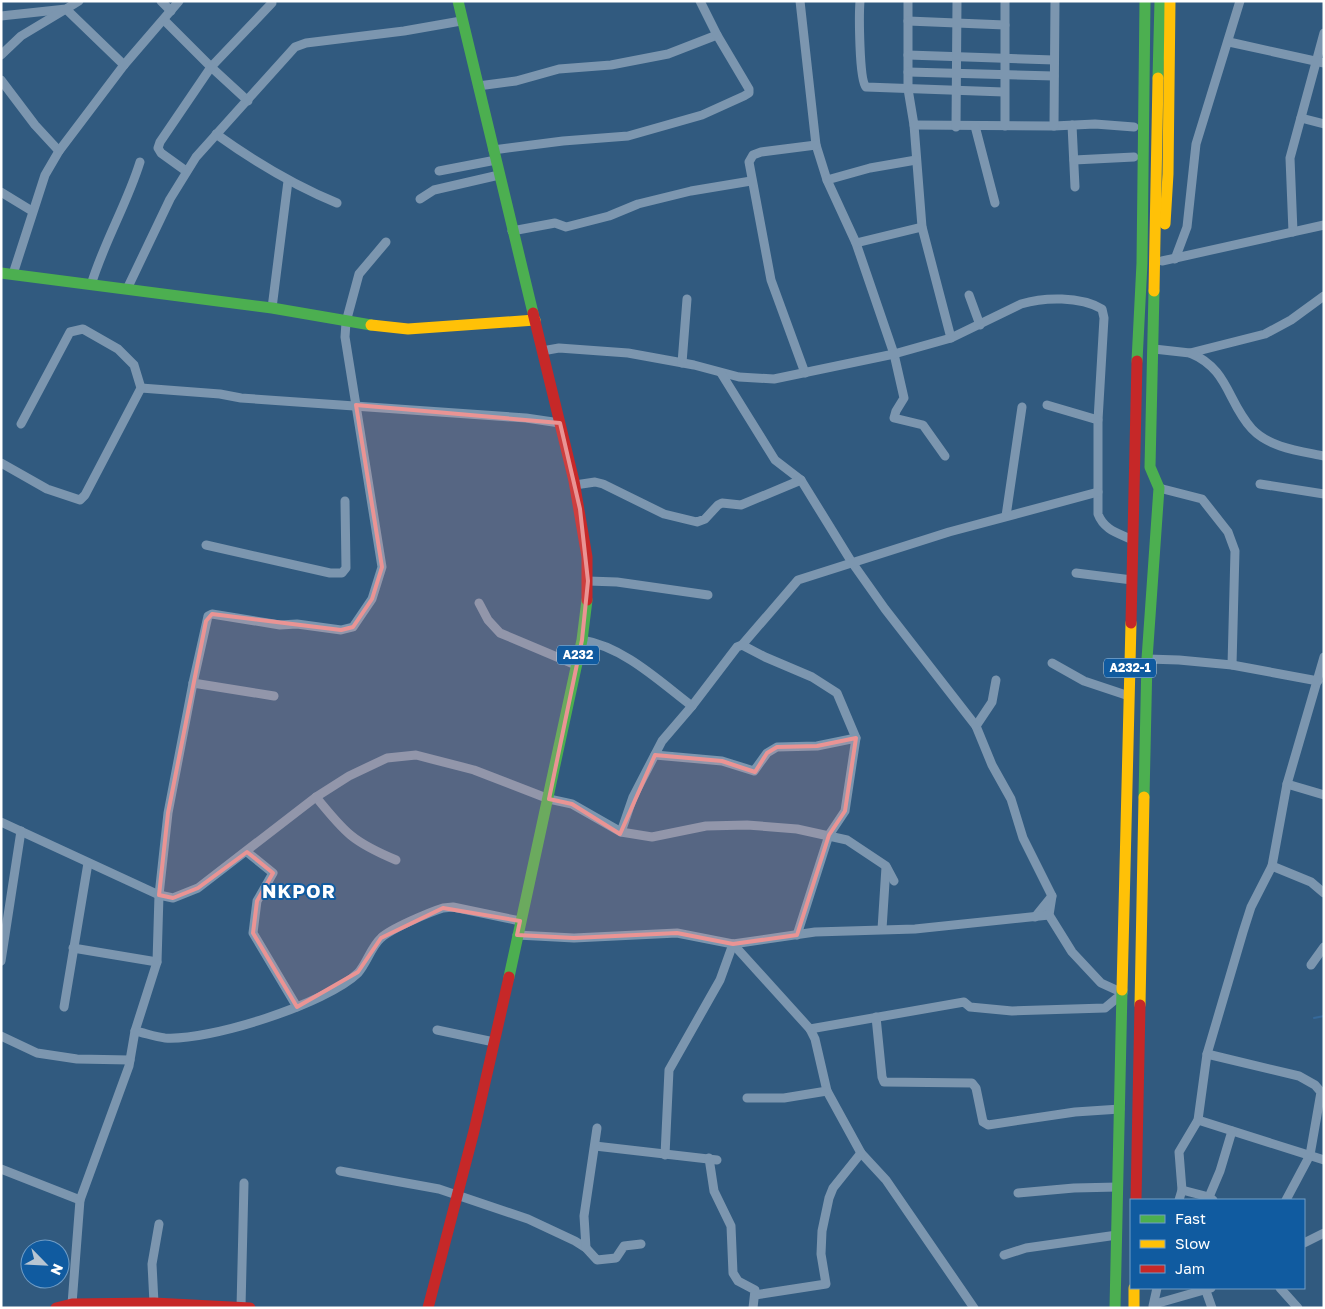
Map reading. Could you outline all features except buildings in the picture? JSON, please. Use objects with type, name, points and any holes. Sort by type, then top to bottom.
[{"type":"main road","name":"A232","points":[[428,1308],[458,1197],[549,799],[582,640],[588,580],[585,542],[575,485],[512,231],[458,1]]},
{"type":"main road","points":[[1135,1],[1134,285],[1137,358]]},
{"type":"main road","name":"A232-1","points":[[1116,1308],[1137,358],[1142,263],[1145,1]]},
{"type":"main road","name":"A232-1","points":[[1136,1199],[1147,660],[1159,488],[1150,467],[1160,1]]},
{"type":"main road","points":[[1153,353],[1168,174],[1170,1]]},
{"type":"main road","points":[[1,273],[272,308],[346,322],[408,329],[535,320]]},
{"type":"main road","points":[[1134,1289],[1134,1308]]},
{"type":"main road","points":[[56,1308],[72,1304],[154,1303],[209,1307],[246,1307]]},
{"type":"street","points":[[1,55],[21,36],[79,1]]},
{"type":"street","points":[[161,1],[171,11]]},
{"type":"street","points":[[13,274],[45,175],[59,151],[124,66],[178,1]]},
{"type":"street","points":[[438,171],[494,155],[563,141],[596,140],[628,136],[702,115],[744,96],[749,92],[749,88],[717,35],[700,1]]},
{"type":"street","points":[[800,1],[816,145],[827,180],[856,243],[894,354],[904,398],[894,418],[923,425],[945,456]]},
{"type":"street","points":[[860,1],[863,84],[870,88],[1004,92]]},
{"type":"street","points":[[908,1],[908,89],[914,126],[922,227],[950,338]]},
{"type":"street","points":[[956,127],[957,1]]},
{"type":"street","points":[[1005,1],[1005,126]]},
{"type":"street","points":[[1054,126],[1055,1]]},
{"type":"street","points":[[1175,259],[1187,227],[1196,144],[1229,42],[1240,1]]},
{"type":"street","points":[[186,171],[160,153],[158,148],[210,67],[272,3]]},
{"type":"street","points":[[1,16],[66,9]]},
{"type":"street","points":[[66,9],[124,66]]},
{"type":"street","points":[[164,20],[210,67],[248,101]]},
{"type":"street","points":[[127,289],[146,246],[186,171],[216,134],[296,47],[306,43],[404,31],[462,21]]},
{"type":"street","points":[[908,22],[1005,25]]},
{"type":"street","points":[[1293,232],[1290,158],[1320,62],[1324,33]]},
{"type":"street","points":[[478,86],[516,81],[559,69],[612,65],[668,54],[717,35]]},
{"type":"street","points":[[1229,42],[1320,62]]},
{"type":"street","points":[[908,55],[1054,60]]},
{"type":"street","points":[[908,72],[1054,76]]},
{"type":"street","points":[[1,80],[35,125],[59,151]]},
{"type":"street","points":[[1302,118],[1324,124]]},
{"type":"street","points":[[1072,125],[1075,187]]},
{"type":"street","points":[[914,126],[1134,126]]},
{"type":"street","points":[[975,126],[995,203]]},
{"type":"street","points":[[216,134],[258,164],[288,181],[337,203]]},
{"type":"street","points":[[805,373],[771,280],[751,181],[749,162],[753,155],[761,152],[816,145]]},
{"type":"street","points":[[1074,160],[1134,157]]},
{"type":"street","points":[[827,180],[870,168],[916,160]]},
{"type":"street","points":[[91,284],[99,259],[133,185],[140,162]]},
{"type":"street","points":[[420,199],[434,190],[499,175]]},
{"type":"street","points":[[272,308],[288,181]]},
{"type":"street","points":[[512,231],[555,223],[566,227],[609,216],[638,204],[691,191],[751,181]]},
{"type":"street","points":[[1,192],[32,211]]},
{"type":"street","points":[[1162,261],[1324,225]]},
{"type":"street","points":[[856,243],[922,227]]},
{"type":"street","points":[[72,1304],[80,1200],[130,1060],[135,1031],[157,962],[159,895],[168,813],[192,683],[208,616],[212,614],[280,625],[297,624],[342,630],[353,627],[372,599],[382,567],[345,337],[346,322],[359,274],[386,242]]},
{"type":"street","points":[[969,295],[980,325]]},
{"type":"street","points":[[1153,353],[1190,353],[1265,334],[1291,320],[1324,296]]},
{"type":"street","points":[[542,351],[559,348],[592,349],[682,363],[739,377],[774,379],[894,354],[950,338],[1021,304],[1049,298],[1094,305],[1102,309],[1104,318],[1098,420],[1098,514],[1102,524],[1133,540]]},
{"type":"street","points":[[682,363],[687,299]]},
{"type":"street","points":[[1,463],[47,489],[80,500],[85,495],[141,388],[134,365],[118,349],[83,329],[70,332],[21,424]]},
{"type":"street","points":[[1190,353],[1206,360],[1215,369],[1253,430],[1274,444],[1324,456]]},
{"type":"street","points":[[721,373],[775,460],[801,480],[851,561],[885,609],[976,726],[992,765],[1011,798],[1023,838],[1052,896],[1049,915],[1072,952],[1101,983],[1123,993],[1105,1008],[1012,1011],[970,1007],[964,1002],[810,1029]]},
{"type":"street","points":[[141,388],[220,394],[241,398],[526,418],[560,423]]},
{"type":"street","points":[[1047,405],[1098,420]]},
{"type":"street","points":[[1006,516],[1022,407]]},
{"type":"street","points":[[575,485],[595,482],[603,484],[664,514],[697,522],[705,519],[722,503],[741,506],[801,480]]},
{"type":"street","points":[[1260,484],[1324,494]]},
{"type":"street","points":[[1159,488],[1202,499],[1228,532],[1235,551],[1232,665]]},
{"type":"street","points":[[621,832],[633,797],[662,741],[692,706],[737,647],[742,645],[798,580],[851,561],[1006,516],[1098,492]]},
{"type":"street","points":[[206,545],[330,573],[342,573],[346,568],[345,501]]},
{"type":"street","points":[[1076,573],[1132,580]]},
{"type":"street","points":[[588,580],[617,582],[708,595]]},
{"type":"street","points":[[478,603],[494,628],[500,633],[576,665]]},
{"type":"street","points":[[582,640],[595,642],[633,661],[692,706]]},
{"type":"street","points":[[742,645],[812,677],[837,692],[856,738],[845,811],[829,835],[797,935]]},
{"type":"street","points":[[1147,660],[1179,660],[1232,665],[1318,681]]},
{"type":"street","points":[[1052,663],[1084,681],[1129,696]]},
{"type":"street","points":[[1179,1199],[1182,1190],[1180,1152],[1198,1120],[1207,1054],[1251,907],[1272,866],[1287,784],[1323,663]]},
{"type":"street","points":[[976,726],[992,702],[996,680]]},
{"type":"street","points":[[192,683],[274,696]]},
{"type":"street","points":[[655,755],[722,761],[754,771],[767,753],[777,747],[817,746],[856,738]]},
{"type":"street","points":[[1,822],[159,895],[173,898],[198,888],[316,797],[349,776],[387,758],[416,755],[474,770],[549,799],[572,804],[621,832],[652,837],[706,826],[747,825],[797,829],[829,835],[847,840],[886,866],[894,881]]},
{"type":"street","points":[[1287,784],[1324,795]]},
{"type":"street","points":[[316,797],[348,835],[369,848],[396,860]]},
{"type":"street","points":[[1,961],[21,831]]},
{"type":"street","points":[[247,852],[273,873],[257,901],[253,933],[297,1007]]},
{"type":"street","points":[[64,1007],[88,863]]},
{"type":"street","points":[[882,929],[886,866]]},
{"type":"street","points":[[1272,866],[1311,882],[1324,893]]},
{"type":"street","points":[[1035,918],[1052,896]]},
{"type":"street","points":[[135,1031],[166,1038],[205,1034],[235,1028],[297,1007],[344,984],[358,972],[381,938],[434,910],[452,908],[520,921]]},
{"type":"street","points":[[517,935],[574,938],[677,933],[733,944],[815,932],[915,929],[1035,918],[1049,915]]},
{"type":"street","points":[[733,944],[810,1029],[815,1039],[827,1091],[861,1153],[886,1180],[974,1308]]},
{"type":"street","points":[[665,1156],[669,1070],[720,980],[733,944]]},
{"type":"street","points":[[1311,965],[1324,947]]},
{"type":"street","points":[[74,948],[157,962]]},
{"type":"street","points":[[876,1017],[884,1082],[972,1083],[976,1088],[983,1122],[988,1125],[1075,1112],[1120,1109]]},
{"type":"street","points":[[437,1030],[494,1042]]},
{"type":"street","points":[[1,1036],[37,1053],[77,1059],[130,1060]]},
{"type":"street","points":[[1207,1054],[1299,1076],[1316,1085],[1321,1092],[1310,1155],[1287,1199]]},
{"type":"street","points":[[747,1098],[784,1098],[827,1091]]},
{"type":"street","points":[[1198,1120],[1324,1160]]},
{"type":"street","points":[[586,1248],[584,1216],[597,1128]]},
{"type":"street","points":[[1182,1190],[1211,1198],[1232,1131]]},
{"type":"street","points":[[595,1146],[665,1156],[713,1159],[714,1191],[731,1226],[733,1273],[738,1281],[752,1288],[755,1295],[753,1308]]},
{"type":"street","points":[[755,1295],[826,1284],[821,1254],[822,1231],[829,1198],[833,1188],[861,1153]]},
{"type":"street","points":[[1,1169],[80,1200]]},
{"type":"street","points":[[340,1171],[439,1189],[542,1224],[586,1248],[596,1260],[601,1261],[619,1256],[624,1246],[641,1244]]},
{"type":"street","points":[[244,1183],[246,1307]]},
{"type":"street","points":[[1018,1193],[1074,1188],[1118,1187]]},
{"type":"street","points":[[154,1303],[152,1264],[159,1224]]},
{"type":"street","points":[[1305,1242],[1324,1233]]},
{"type":"street","points":[[1004,1255],[1026,1248],[1117,1235]]},
{"type":"street","points":[[1157,1289],[1153,1306],[1209,1289],[1212,1308]]},
{"type":"street","points":[[1281,1289],[1298,1308]]},
{"type":"highlighted area","points":[[356,405],[560,423],[580,509],[588,581],[582,640],[549,799],[572,804],[620,834],[655,755],[722,761],[755,772],[767,753],[777,747],[817,746],[856,738],[845,811],[829,835],[797,935],[733,944],[677,933],[574,938],[517,935],[520,921],[443,908],[381,938],[358,972],[297,1007],[253,933],[257,901],[273,873],[247,852],[198,888],[173,898],[159,895],[168,813],[193,683],[206,621],[212,614],[341,630],[353,627],[372,599],[382,567]]},
{"type":"waterway","points":[[1314,1018],[1324,1016]]},
{"type":"traffic: fast","points":[[458,1],[533,313]]},
{"type":"traffic: fast","points":[[1137,361],[1142,263],[1145,1]]},
{"type":"traffic: fast","points":[[1158,78],[1160,1]]},
{"type":"traffic: fast","points":[[1,273],[272,308],[371,325]]},
{"type":"traffic: fast","points":[[1144,797],[1147,659],[1159,488],[1150,467],[1154,291]]},
{"type":"traffic: fast","points":[[509,977],[582,640],[587,600]]},
{"type":"traffic: fast","points":[[1115,1308],[1122,990]]},
{"type":"traffic: slow","points":[[1165,224],[1168,174],[1170,1]]},
{"type":"traffic: slow","points":[[1154,291],[1158,78]]},
{"type":"traffic: slow","points":[[371,325],[408,329],[535,320]]},
{"type":"traffic: slow","points":[[1122,990],[1131,623]]},
{"type":"traffic: slow","points":[[1140,1005],[1144,797]]},
{"type":"traffic: slow","points":[[1134,1289],[1134,1308]]},
{"type":"traffic: jam","points":[[533,313],[574,481],[587,557],[587,600]]},
{"type":"traffic: jam","points":[[1131,623],[1137,361]]},
{"type":"traffic: jam","points":[[428,1308],[474,1131],[509,977]]},
{"type":"traffic: jam","points":[[1136,1199],[1140,1005]]},
{"type":"traffic: jam","points":[[56,1308],[72,1304],[154,1303],[250,1308]]},
{"type":"district","name":"NKPOR","points":[[299,891]]}]
